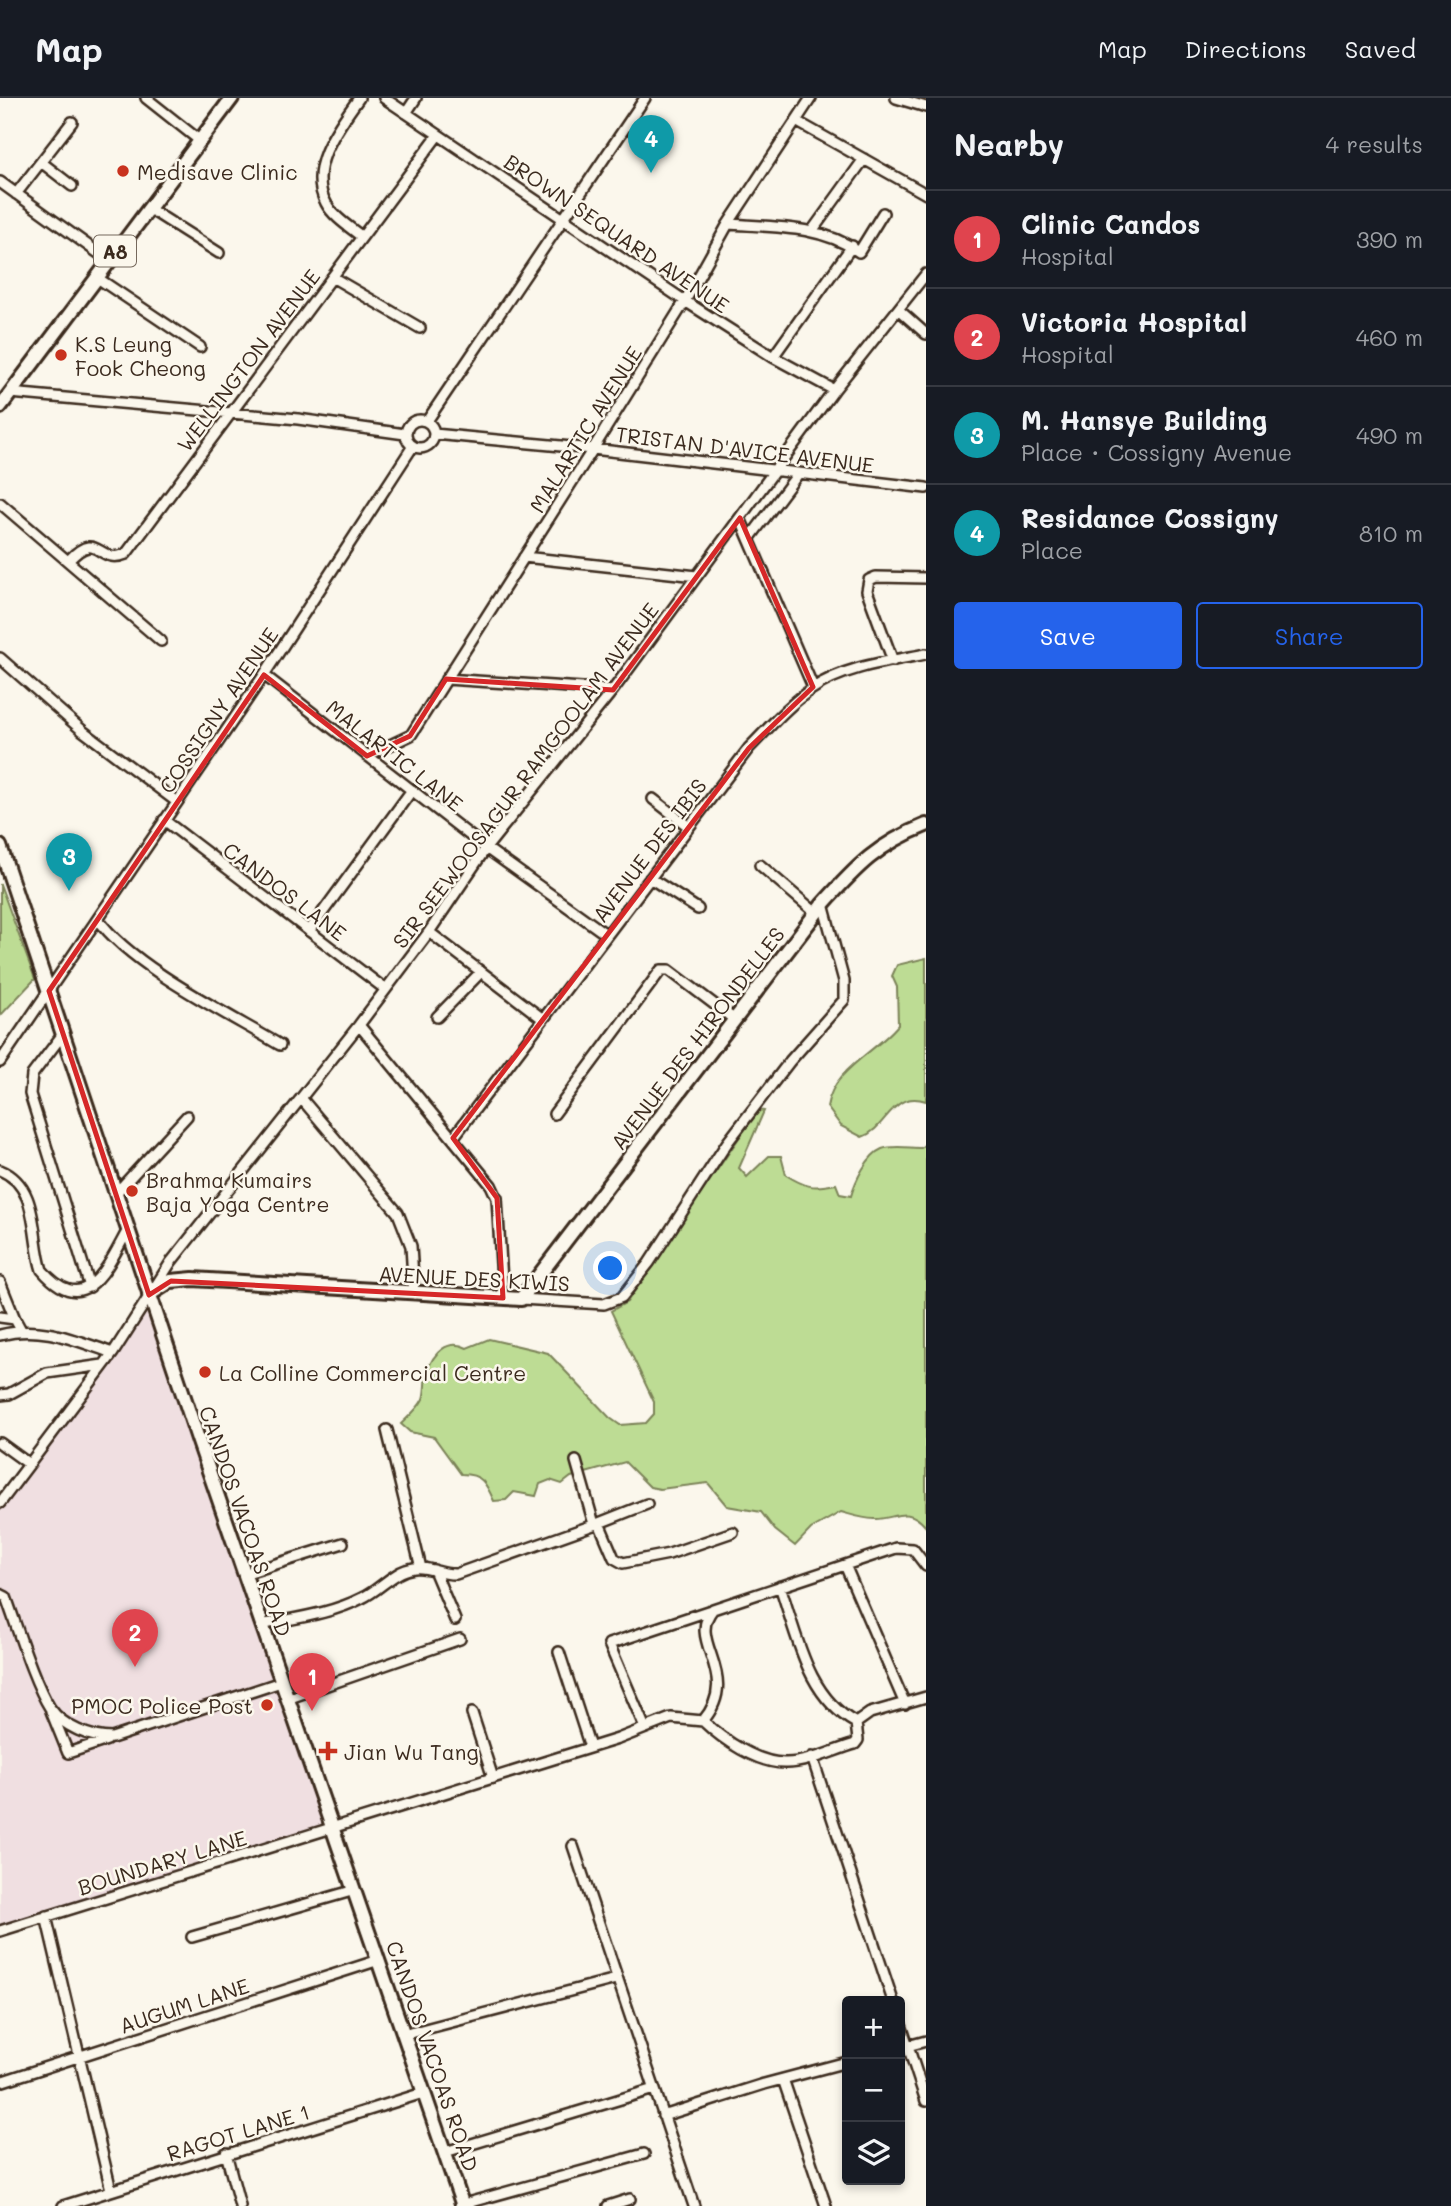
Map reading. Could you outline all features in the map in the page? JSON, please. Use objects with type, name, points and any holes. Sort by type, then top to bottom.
[{"type":"main road","name":"A8","points":[[0,407],[232,98]]},
{"type":"main road","name":"AVENUE DES HIRONDELLES","points":[[521,1299],[820,908],[860,863],[884,844],[926,825]]},
{"type":"main road","name":"CANDOS VACOAS ROAD","points":[[0,846],[261,1625],[406,2034],[461,2206]]},
{"type":"main road","name":"AVENUE DES KIWIS","points":[[149,1295],[171,1282],[193,1279],[521,1299]]},
{"type":"street","points":[[146,98],[199,141]]},
{"type":"street","points":[[359,98],[327,147],[322,179],[326,203],[362,237]]},
{"type":"street","name":"BROWN SEQUARD AVENUE","points":[[384,98],[685,301],[774,357],[834,390]]},
{"type":"street","points":[[406,113],[416,98]]},
{"type":"street","points":[[427,422],[645,98]]},
{"type":"street","name":"MALARTIC AVENUE","points":[[368,756],[411,735],[685,301],[728,224],[811,98]]},
{"type":"street","points":[[896,98],[926,107]]},
{"type":"street","points":[[796,121],[926,194]]},
{"type":"street","points":[[16,194],[72,122]]},
{"type":"street","name":"WELLINGTON AVENUE","points":[[69,560],[81,547],[89,546],[111,557],[126,554],[438,135]]},
{"type":"street","points":[[812,231],[864,159]]},
{"type":"street","points":[[41,162],[72,186]]},
{"type":"street","points":[[0,182],[108,260]]},
{"type":"street","points":[[148,208],[219,253]]},
{"type":"street","points":[[728,224],[812,231],[852,246],[859,252],[883,213]]},
{"type":"street","points":[[774,357],[852,246]]},
{"type":"street","name":"SIR SEEWOOSAGUR RAMGOOLAM AVENUE","points":[[0,1503],[113,1353],[171,1262],[359,1025],[429,932],[486,848],[613,690],[777,472],[834,390],[926,274]]},
{"type":"street","points":[[96,277],[200,347]]},
{"type":"street","points":[[332,277],[420,328]]},
{"type":"street","points":[[899,310],[926,334]]},
{"type":"street","points":[[10,393],[230,413],[405,434],[413,446],[427,446],[434,434],[427,422]]},
{"type":"street","points":[[405,434],[412,422],[427,422]]},
{"type":"street","name":"TRISTAN D'AVICE AVENUE","points":[[434,434],[593,449],[926,488]]},
{"type":"street","name":"COSSIGNY AVENUE","points":[[0,1062],[264,675],[413,446]]},
{"type":"street","points":[[749,538],[798,474]]},
{"type":"street","points":[[0,503],[161,641]]},
{"type":"street","points":[[740,518],[814,687]]},
{"type":"street","points":[[524,557],[697,576]]},
{"type":"street","points":[[893,661],[866,586],[869,580],[876,577],[926,578]]},
{"type":"street","name":"AVENUE DES IBIS","points":[[453,1138],[749,748],[814,687],[848,673],[926,654]]},
{"type":"street","points":[[0,658],[83,731],[177,802]]},
{"type":"street","name":"MALARTIC LANE","points":[[264,675],[486,848],[607,935]]},
{"type":"street","points":[[446,679],[613,690]]},
{"type":"street","points":[[309,931],[412,790]]},
{"type":"street","points":[[653,799],[689,827]]},
{"type":"street","name":"CANDOS LANE","points":[[164,820],[385,989]]},
{"type":"street","points":[[760,865],[820,908]]},
{"type":"street","points":[[650,878],[698,909]]},
{"type":"street","name":"AVENUE DES KIWIS","points":[[521,1299],[551,1303],[612,1302],[622,1297],[649,1263],[727,1143],[790,1061],[844,1000],[845,981],[820,908]]},
{"type":"street","points":[[98,919],[116,941],[187,990],[280,1045]]},
{"type":"street","points":[[429,932],[543,1019]]},
{"type":"street","points":[[554,1114],[662,970],[669,970],[735,1020]]},
{"type":"street","points":[[437,1017],[481,972]]},
{"type":"street","points":[[359,1025],[485,1175],[497,1198],[503,1298]]},
{"type":"street","points":[[63,1034],[32,1075],[30,1094],[90,1287]]},
{"type":"street","points":[[300,1098],[398,1213],[411,1246],[414,1294]]},
{"type":"street","points":[[117,1192],[187,1116]]},
{"type":"street","points":[[0,1170],[10,1176],[31,1209],[42,1270],[49,1279],[69,1289],[90,1287],[101,1279],[129,1228]]},
{"type":"street","points":[[0,1184],[10,1176]]},
{"type":"street","points":[[0,1282],[21,1330]]},
{"type":"street","points":[[0,1317],[15,1319]]},
{"type":"street","points":[[0,1335],[21,1330],[50,1332],[113,1353]]},
{"type":"street","points":[[0,1395],[9,1394],[47,1373],[103,1365]]},
{"type":"street","points":[[387,1430],[421,1568]]},
{"type":"street","points":[[0,1443],[29,1464]]},
{"type":"street","points":[[576,1461],[596,1523],[614,1558],[623,1563],[669,1554],[733,1532]]},
{"type":"street","points":[[261,1625],[338,1609],[364,1598],[399,1572],[421,1568],[435,1570],[444,1575],[475,1569],[647,1504]]},
{"type":"street","points":[[244,1574],[343,1543]]},
{"type":"street","points":[[645,1728],[609,1644],[906,1546],[913,1549],[926,1566]]},
{"type":"street","points":[[845,1565],[905,1703]]},
{"type":"street","points":[[435,1570],[455,1620]]},
{"type":"street","points":[[780,1586],[809,1671],[822,1695],[838,1714],[856,1723]]},
{"type":"street","points":[[0,1594],[6,1597],[68,1754],[281,1682]]},
{"type":"street","points":[[713,1609],[707,1616],[704,1630],[719,1693],[716,1704],[703,1721],[715,1733],[771,1761],[783,1763],[855,1744],[859,1736],[856,1723]]},
{"type":"street","points":[[287,1699],[460,1639]]},
{"type":"street","points":[[559,1652],[590,1747]]},
{"type":"street","points":[[856,1723],[870,1713],[926,1697]]},
{"type":"street","points":[[51,1709],[78,1730],[112,1738]]},
{"type":"street","points":[[472,1713],[494,1778]]},
{"type":"street","name":"BOUNDARY LANE","points":[[0,1931],[494,1778],[671,1718],[703,1721]]},
{"type":"street","points":[[812,1757],[891,1996]]},
{"type":"street","points":[[573,1846],[694,2206]]},
{"type":"street","points":[[192,1937],[355,1890]]},
{"type":"street","points":[[46,1916],[111,2190]]},
{"type":"street","name":"AUGUM LANE","points":[[0,2082],[379,1960]]},
{"type":"street","points":[[406,2034],[616,1979]]},
{"type":"street","points":[[905,2047],[926,2041]]},
{"type":"street","points":[[905,2049],[926,2101]]},
{"type":"street","points":[[663,2116],[842,2063]]},
{"type":"street","points":[[783,2079],[826,2206]]},
{"type":"street","points":[[445,2152],[654,2089]]},
{"type":"street","name":"RAGOT LANE 1","points":[[63,2206],[424,2093]]},
{"type":"street","points":[[226,2153],[240,2206]]},
{"type":"street","points":[[461,2206],[644,2154]]},
{"type":"street","points":[[608,2206],[631,2199]]},
{"type":"highlighted area","points":[[740,518],[813,687],[749,748],[453,1138],[497,1198],[503,1298],[171,1281],[149,1295],[49,991],[264,675],[367,756],[410,736],[446,679],[613,690]]},
{"type":"shaded area","points":[[146,1312],[325,1827],[0,1928],[0,1507]]},
{"type":"green space","points":[[0,884],[35,979],[0,1016]]},
{"type":"green space","points":[[926,958],[926,1101],[914,1099],[897,1105],[878,1126],[862,1137],[841,1126],[827,1107],[831,1094],[846,1072],[898,1025],[897,987],[892,976],[897,965]]},
{"type":"green space","points":[[758,1110],[764,1111],[739,1168],[747,1177],[769,1156],[781,1156],[786,1175],[793,1179],[810,1186],[836,1184],[840,1194],[851,1196],[862,1170],[877,1152],[891,1147],[921,1148],[926,1143],[926,1527],[913,1516],[874,1519],[841,1512],[811,1529],[795,1546],[775,1530],[761,1512],[727,1506],[708,1483],[660,1489],[650,1487],[625,1462],[571,1477],[562,1484],[550,1480],[540,1484],[536,1496],[514,1492],[506,1500],[494,1501],[479,1478],[461,1474],[434,1437],[410,1432],[401,1424],[423,1399],[427,1372],[437,1353],[448,1346],[460,1345],[467,1348],[489,1339],[548,1353],[610,1418],[620,1425],[646,1423],[654,1414],[654,1402],[611,1311],[627,1302]]},
{"type":"place","name":"Medisave Clinic","points":[[123,171]]},
{"type":"place","name":"Residance Cossigny","points":[[651,173]]},
{"type":"place","name":"K.S Leung Fook Cheong","points":[[61,355]]},
{"type":"place","name":"M. Hansye Building","points":[[69,891]]},
{"type":"place","name":"Brahma Kumairs Baja Yoga Centre","points":[[132,1191]]},
{"type":"place","name":"La Colline Commercial Centre","points":[[205,1372]]},
{"type":"place","name":"Victoria Hospital","points":[[135,1667]]},
{"type":"place","name":"PMOC Police Post","points":[[267,1705]]},
{"type":"place","name":"Clinic Candos","points":[[312,1711]]},
{"type":"place","name":"Jian Wu Tang","points":[[328,1751]]}]
